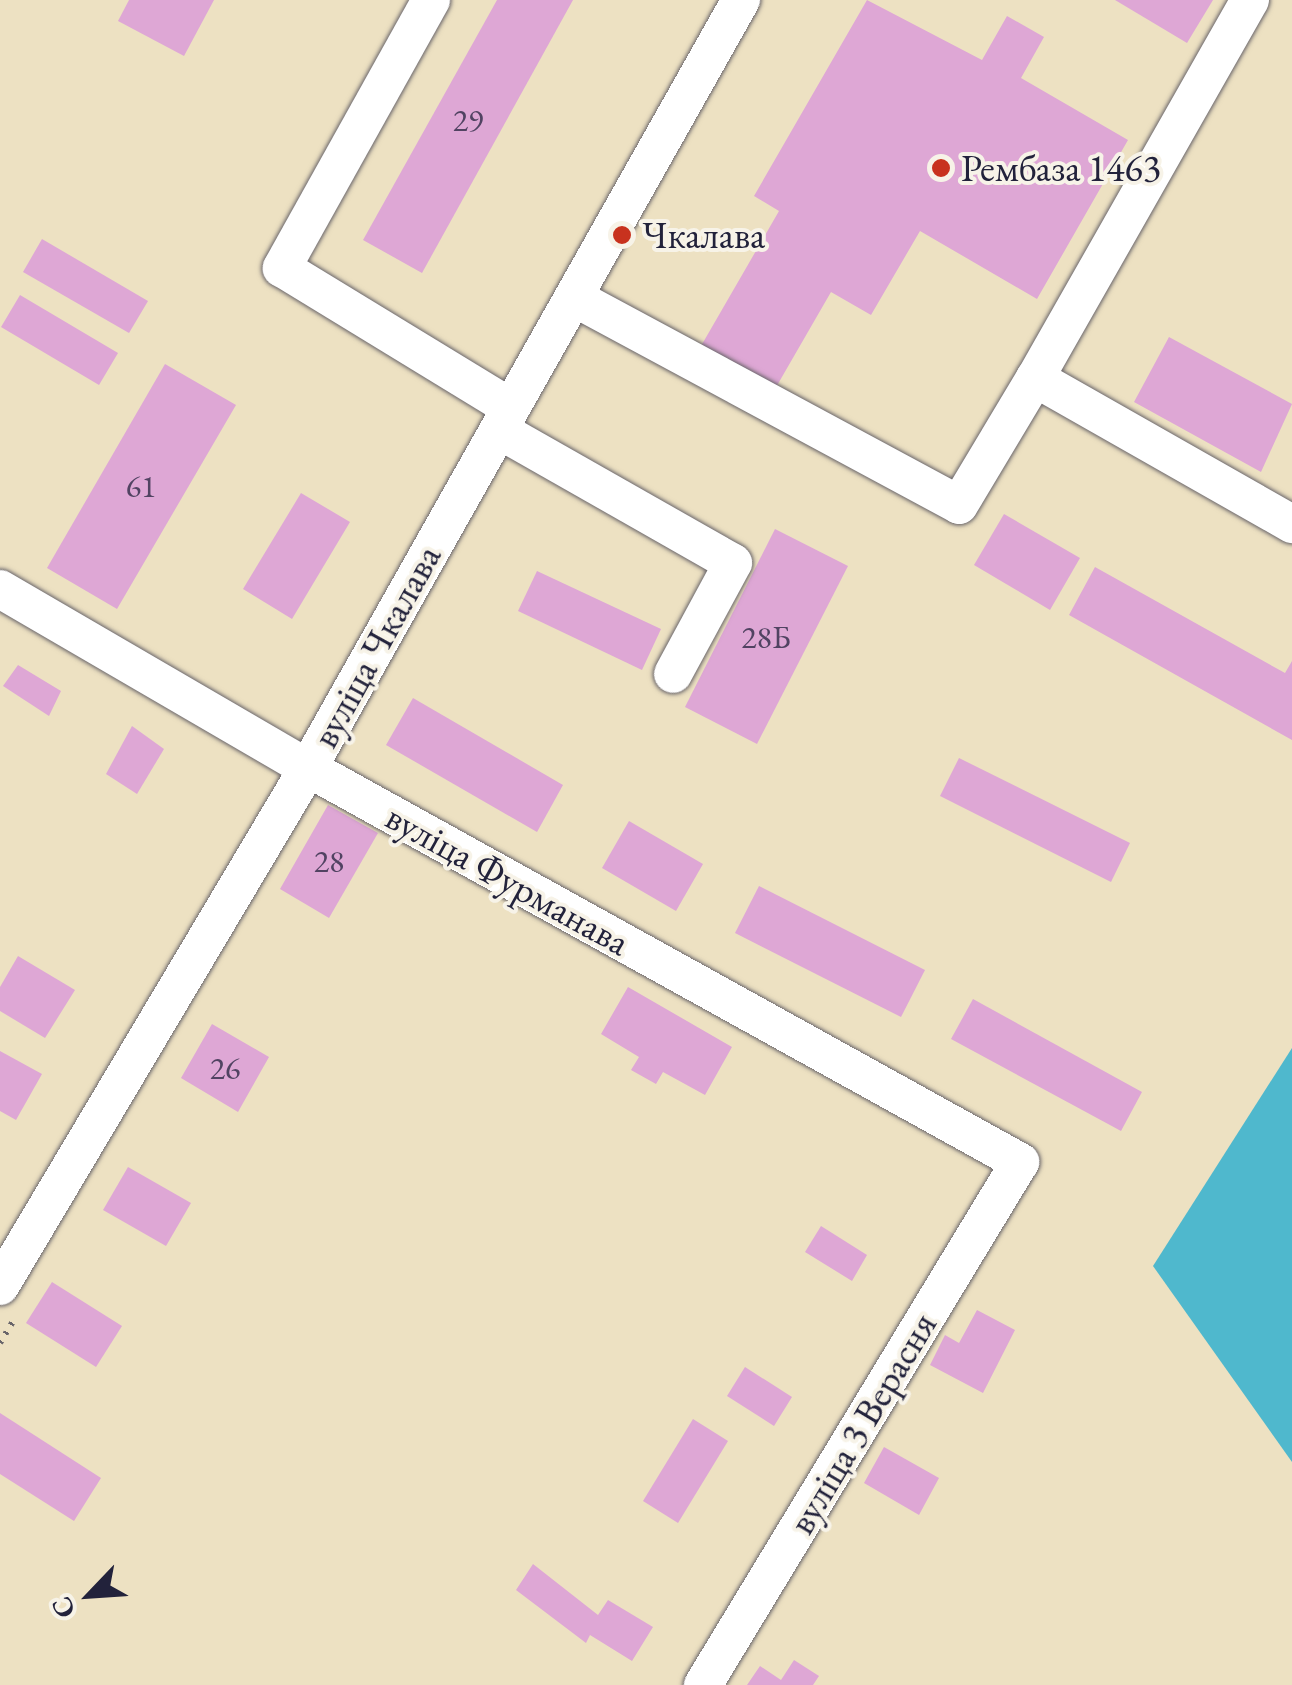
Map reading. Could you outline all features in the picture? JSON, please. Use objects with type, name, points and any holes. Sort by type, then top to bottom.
[{"type":"street","points":[[431,0],[282,268],[505,419],[733,563],[673,674]]},
{"type":"street","name":"вуліца Чкалава","points":[[0,1286],[308,768],[742,0]]},
{"type":"street","points":[[575,298],[959,505],[1250,0]]},
{"type":"street","points":[[1035,378],[1292,524]]},
{"type":"street","name":"вуліца Фурманава","points":[[0,590],[308,768],[1020,1162]]},
{"type":"street","name":"вуліца 3 Верасня","points":[[703,1685],[1020,1162]]},
{"type":"water","points":[[1292,1048],[1292,1462],[1153,1266]]},
{"type":"building","points":[[129,0],[214,0],[184,56],[118,21]]},
{"type":"building","points":[[497,0],[573,0],[422,273],[363,240]]},
{"type":"building","name":"Рембаза 1463","points":[[867,0],[982,60],[1007,16],[1044,37],[1021,78],[1128,140],[1037,299],[920,231],[871,315],[831,292],[775,389],[701,346],[779,211],[754,196]]},
{"type":"building","points":[[1115,0],[1213,0],[1187,43]]},
{"type":"building","points":[[42,239],[148,301],[129,333],[23,272]]},
{"type":"building","points":[[20,295],[118,353],[99,385],[1,327]]},
{"type":"building","points":[[1169,337],[1292,404],[1261,472],[1134,402]]},
{"type":"building","points":[[165,364],[236,405],[117,609],[47,568]]},
{"type":"building","points":[[301,493],[350,522],[292,619],[243,589]]},
{"type":"building","points":[[1004,514],[1080,558],[1050,610],[974,565]]},
{"type":"building","points":[[775,529],[848,566],[757,744],[685,707]]},
{"type":"building","points":[[1095,567],[1285,673],[1292,661],[1292,740],[1069,615]]},
{"type":"building","points":[[537,571],[661,629],[642,670],[518,611]]},
{"type":"building","points":[[18,665],[61,691],[49,716],[3,686]]},
{"type":"building","points":[[413,698],[563,785],[537,832],[386,745]]},
{"type":"building","points":[[132,726],[164,749],[137,794],[106,774]]},
{"type":"building","points":[[959,758],[1130,843],[1111,882],[940,796]]},
{"type":"building","points":[[328,805],[378,833],[329,918],[280,889]]},
{"type":"building","points":[[629,821],[703,864],[676,911],[602,868]]},
{"type":"building","points":[[759,886],[925,970],[901,1017],[735,933]]},
{"type":"building","points":[[18,956],[75,990],[45,1038],[0,1011],[0,987]]},
{"type":"building","points":[[628,987],[732,1047],[705,1095],[663,1072],[656,1084],[631,1070],[639,1057],[601,1034]]},
{"type":"building","points":[[973,999],[1142,1092],[1121,1131],[951,1039]]},
{"type":"building","points":[[212,1024],[269,1057],[238,1112],[181,1078]]},
{"type":"building","points":[[0,1051],[42,1074],[16,1120],[0,1111]]},
{"type":"building","points":[[128,1167],[191,1203],[166,1246],[103,1210]]},
{"type":"building","points":[[821,1226],[867,1255],[852,1281],[805,1252]]},
{"type":"building","points":[[52,1282],[122,1326],[96,1367],[26,1323]]},
{"type":"building","points":[[977,1310],[1015,1330],[983,1393],[930,1365],[945,1335],[959,1343]]},
{"type":"building","points":[[745,1367],[792,1397],[774,1426],[727,1396]]},
{"type":"building","points":[[0,1413],[101,1478],[74,1521],[0,1474]]},
{"type":"building","points":[[693,1419],[728,1441],[678,1523],[643,1501]]},
{"type":"building","points":[[884,1447],[939,1478],[919,1515],[864,1483]]},
{"type":"building","points":[[533,1564],[598,1615],[608,1600],[653,1627],[632,1661],[590,1635],[586,1643],[516,1590]]},
{"type":"building","points":[[794,1660],[819,1676],[813,1685],[747,1685],[760,1666],[781,1680]]},
{"type":"place","name":"Рембаза 1463","points":[[941,168]]},
{"type":"place","name":"Чкалава","points":[[622,235]]}]
